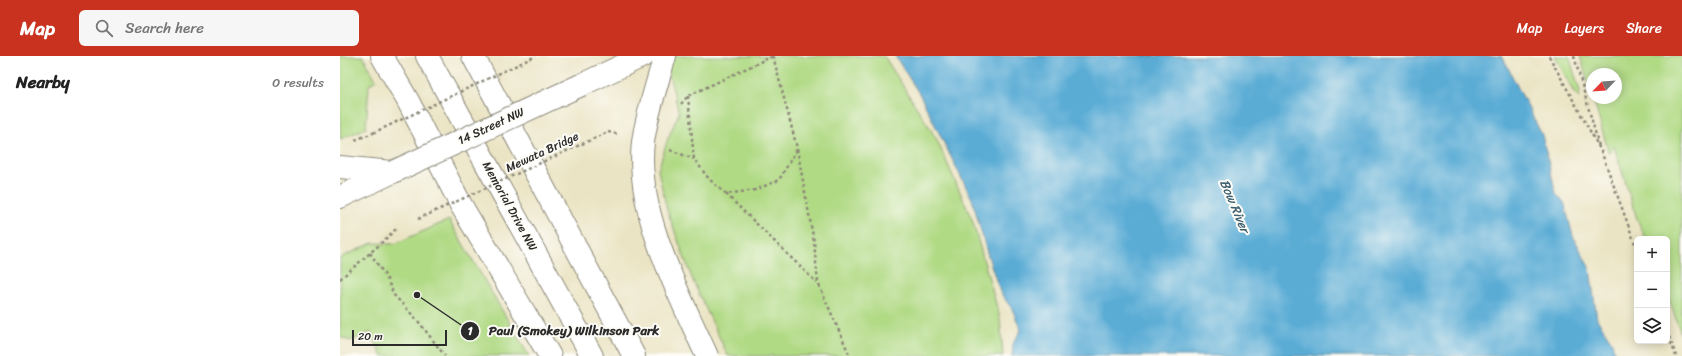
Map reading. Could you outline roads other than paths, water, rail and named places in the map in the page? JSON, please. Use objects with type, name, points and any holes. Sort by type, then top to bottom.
[{"type":"main road","points":[[382,56],[408,101],[461,205],[550,356]]},
{"type":"main road","name":"Memorial Drive NW","points":[[427,56],[592,356]]},
{"type":"main road","points":[[473,56],[634,356]]},
{"type":"main road","name":"14 Street NW","points":[[340,197],[643,56]]},
{"type":"main road","points":[[665,56],[644,142],[643,174],[649,210],[664,256],[707,356]]},
{"type":"main road","points":[[340,167],[393,172]]},
{"type":"water","name":"Bow River","points":[[895,56],[1502,56],[1542,135],[1556,194],[1564,202],[1573,236],[1590,269],[1597,319],[1612,342],[1615,356],[1012,356],[1013,343],[1021,330],[1012,309],[1000,292],[972,199],[920,95]]},
{"type":"place","name":"Paul (Smokey) Wilkinson Park","points":[[417,295]]}]
